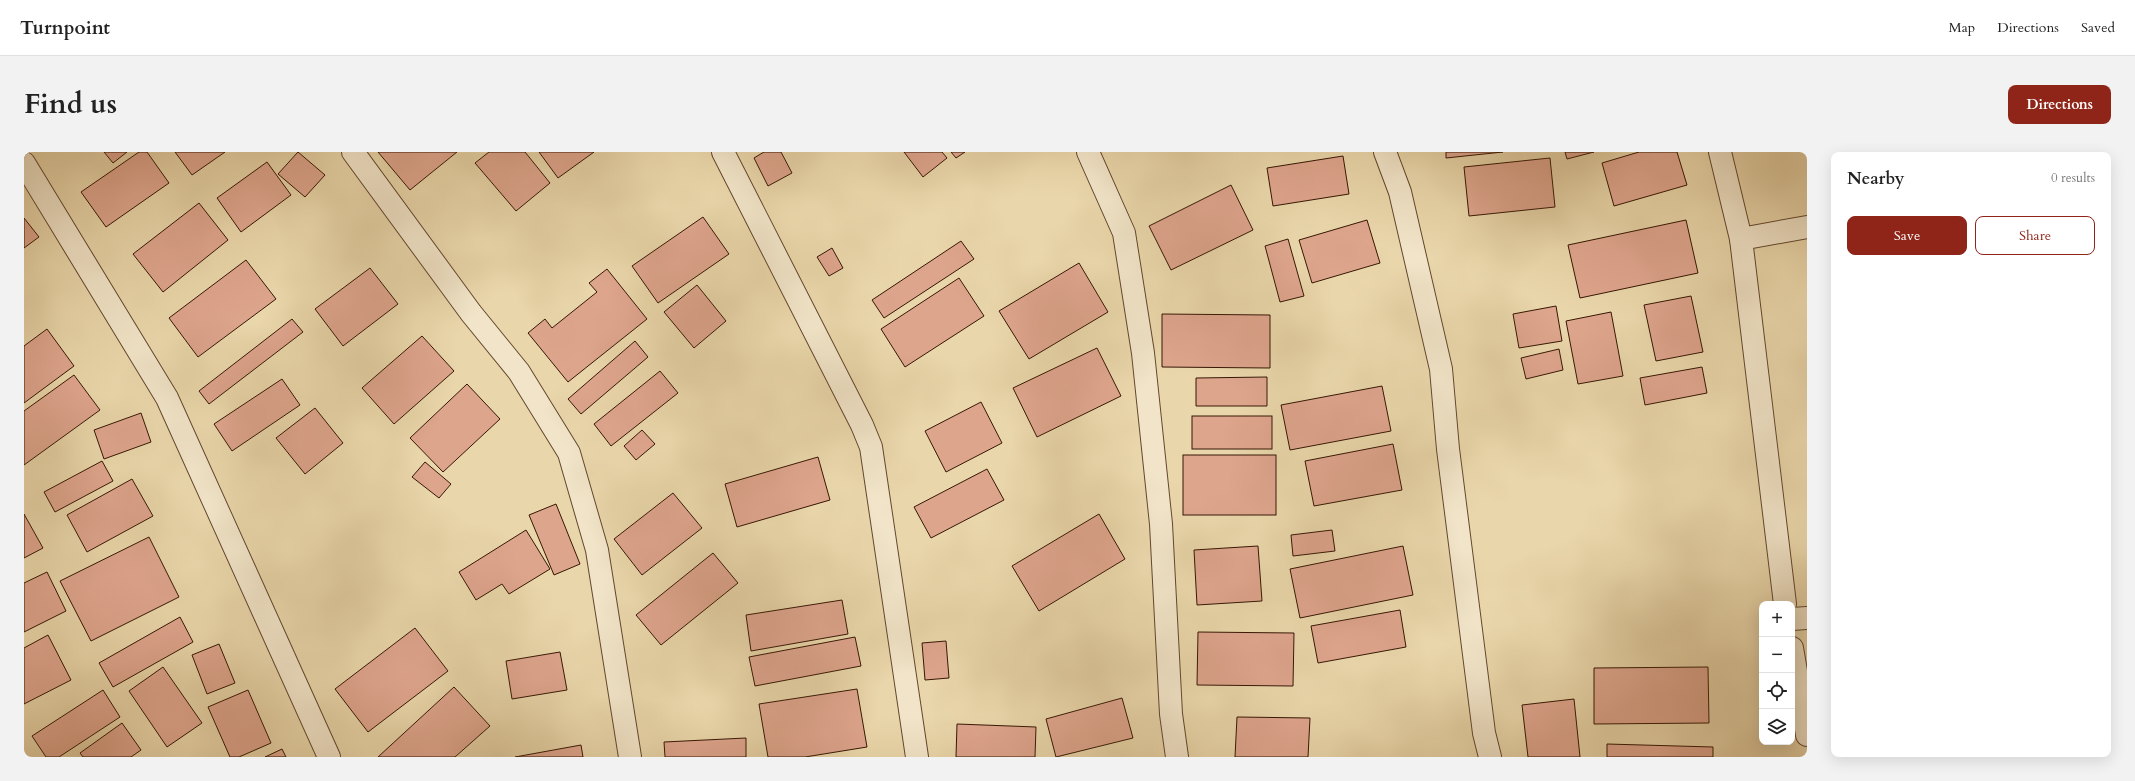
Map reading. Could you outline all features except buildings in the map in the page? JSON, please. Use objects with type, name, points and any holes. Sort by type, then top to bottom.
[{"type":"street","points":[[39,152],[24,163],[167,398],[329,757]]},
{"type":"street","points":[[353,152],[471,313],[519,372],[569,453],[597,550],[630,757]]},
{"type":"street","points":[[723,152],[858,418],[870,447],[917,757]]},
{"type":"street","points":[[1088,152],[1124,233],[1143,353],[1161,524],[1171,714],[1177,757]]},
{"type":"street","points":[[1385,152],[1400,192],[1441,370],[1449,457],[1484,733],[1490,757]]},
{"type":"street","points":[[1720,152],[1741,239],[1785,601]]},
{"type":"street","points":[[1741,239],[1807,227]]},
{"type":"street","points":[[1795,619],[1807,618]]},
{"type":"street","points":[[1795,665],[1807,735]]}]
